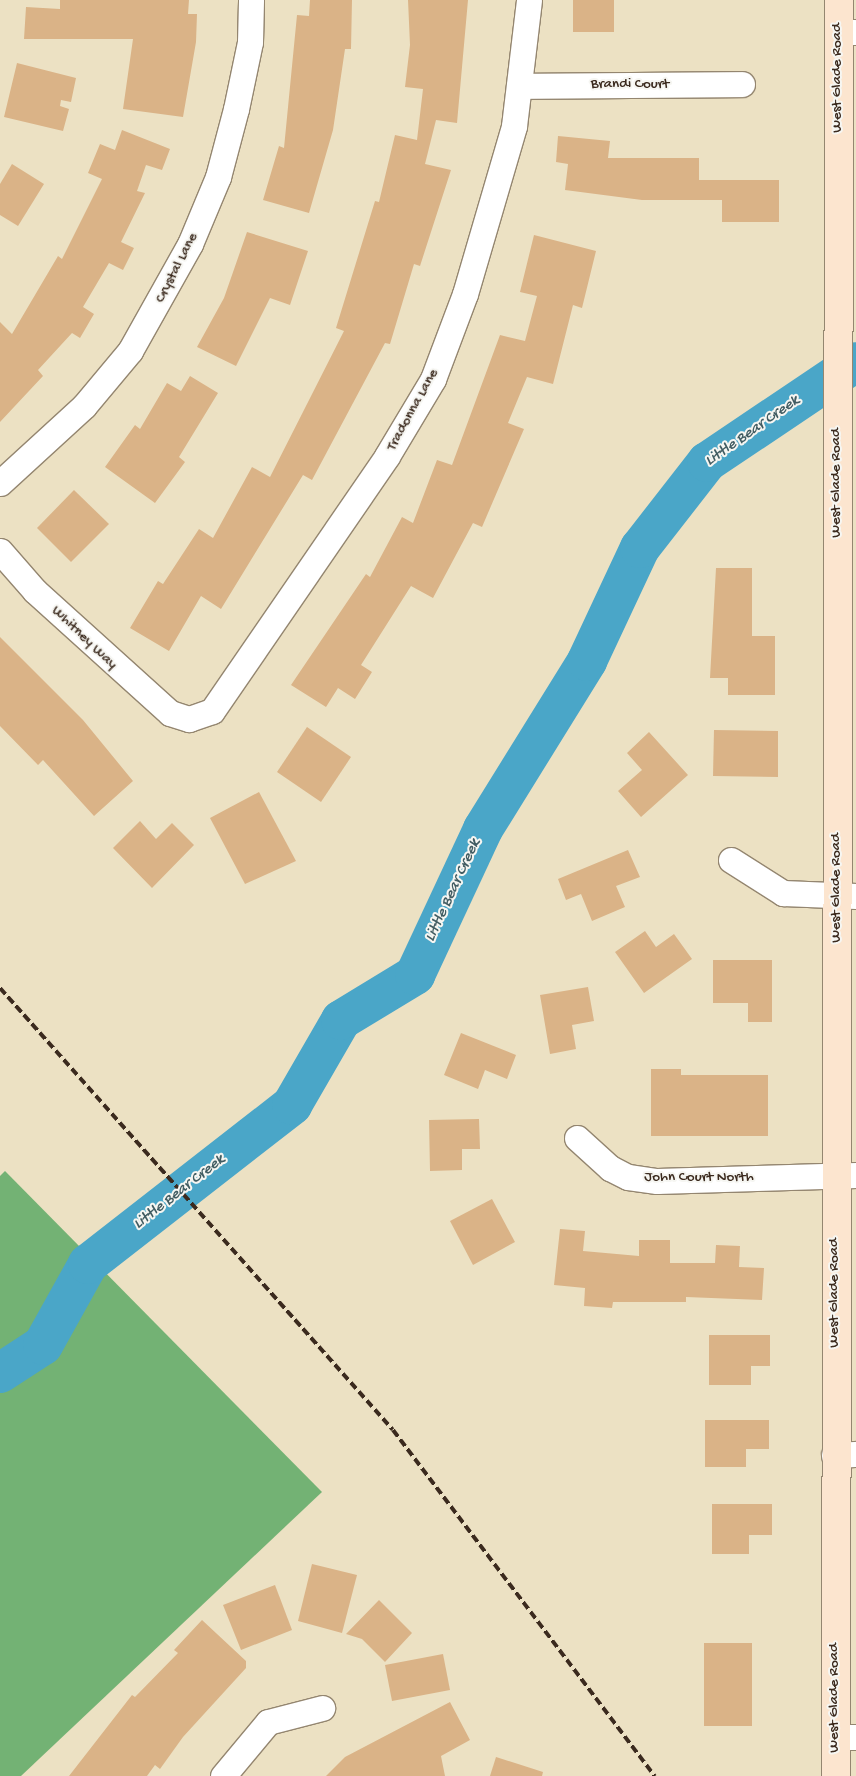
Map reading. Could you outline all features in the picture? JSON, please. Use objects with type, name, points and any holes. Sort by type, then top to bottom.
[{"type":"main road","name":"West Glade Road","points":[[836,1776],[846,1737],[847,896],[837,452],[837,275],[847,33],[839,0]]},
{"type":"street","name":"Crystal Lane","points":[[0,483],[84,406],[130,351],[186,252],[218,177],[236,109],[250,42],[251,0]]},
{"type":"street","name":"Tradonna Lane","points":[[177,715],[202,718],[212,711],[388,456],[433,378],[465,294],[512,136],[529,0]]},
{"type":"street","name":"Brandi Court","points":[[519,86],[742,84]]},
{"type":"street","name":"Whitney Way","points":[[0,551],[129,681],[177,715]]},
{"type":"street","points":[[731,860],[782,894],[847,896]]},
{"type":"street","name":"John Court North","points":[[576,1138],[610,1168],[628,1177],[658,1181],[846,1175]]},
{"type":"street","points":[[223,1776],[268,1722],[322,1708]]},
{"type":"green space","points":[[5,1171],[322,1492],[21,1776],[0,1776],[0,1176]]},
{"type":"building","points":[[60,0],[189,0],[188,14],[197,14],[196,42],[183,117],[123,109],[133,39],[24,39],[26,7],[60,9]]},
{"type":"building","points":[[310,0],[352,0],[351,49],[345,49],[333,130],[309,213],[263,200],[279,146],[284,148],[297,15],[309,16]]},
{"type":"building","points":[[408,0],[468,0],[457,123],[436,120],[425,164],[451,170],[420,266],[414,264],[390,344],[385,343],[312,480],[303,475],[221,609],[201,596],[169,651],[130,628],[158,581],[163,584],[199,529],[213,538],[252,467],[270,477],[344,331],[336,328],[375,201],[379,202],[395,135],[417,140],[423,89],[405,87],[410,45]]},
{"type":"building","points":[[573,0],[614,0],[614,32],[573,32]]},
{"type":"building","points":[[17,63],[76,78],[71,102],[61,100],[60,106],[69,109],[63,131],[4,117]]},
{"type":"building","points":[[122,130],[170,149],[162,170],[146,165],[137,191],[145,193],[121,242],[134,248],[123,270],[109,263],[83,307],[94,314],[80,338],[72,333],[38,370],[43,376],[0,422],[0,322],[12,334],[58,256],[62,259],[102,179],[88,173],[100,144],[115,150]]},
{"type":"building","points":[[558,136],[610,141],[608,158],[699,158],[699,180],[779,180],[779,222],[722,222],[722,200],[642,200],[565,190],[568,164],[556,162]]},
{"type":"building","points":[[12,164],[44,184],[18,226],[0,215],[0,184]]},
{"type":"building","points":[[247,232],[308,251],[290,305],[270,298],[236,366],[197,347],[224,298]]},
{"type":"building","points":[[534,235],[596,251],[582,308],[573,305],[553,384],[527,377],[508,423],[524,429],[482,527],[473,523],[433,598],[411,586],[361,665],[372,672],[355,699],[338,688],[326,707],[291,685],[366,574],[370,577],[402,517],[413,523],[437,460],[452,465],[500,335],[525,341],[537,296],[520,292]]},
{"type":"building","points":[[190,376],[218,393],[179,457],[185,462],[155,503],[105,467],[135,425],[140,429],[167,383],[181,391]]},
{"type":"building","points":[[74,490],[109,524],[71,562],[37,528]]},
{"type":"building","points":[[716,568],[752,568],[752,636],[775,636],[775,695],[728,695],[728,678],[710,678]]},
{"type":"building","points":[[0,637],[83,720],[133,781],[94,816],[43,760],[38,765],[0,726]]},
{"type":"building","points":[[307,727],[351,757],[321,802],[277,772]]},
{"type":"building","points":[[714,730],[778,731],[778,777],[713,776]]},
{"type":"building","points":[[649,732],[688,775],[641,817],[618,791],[642,770],[627,753]]},
{"type":"building","points":[[259,792],[296,861],[245,884],[210,818]]},
{"type":"building","points":[[140,821],[156,839],[172,823],[194,845],[152,888],[113,848]]},
{"type":"building","points":[[628,850],[640,877],[616,886],[625,907],[592,921],[581,894],[566,900],[558,879]]},
{"type":"building","points":[[645,931],[656,947],[674,934],[692,959],[644,993],[615,952]]},
{"type":"building","points":[[713,960],[772,960],[772,1022],[748,1022],[748,1003],[713,1003]]},
{"type":"building","points":[[588,987],[594,1021],[572,1025],[576,1049],[550,1054],[540,995]]},
{"type":"building","points":[[461,1033],[516,1055],[507,1079],[485,1070],[478,1089],[444,1075]]},
{"type":"building","points":[[651,1069],[681,1069],[681,1075],[768,1075],[768,1136],[651,1136]]},
{"type":"building","points":[[479,1119],[480,1149],[462,1149],[462,1170],[430,1171],[429,1120]]},
{"type":"building","points":[[492,1199],[515,1242],[473,1265],[450,1221]]},
{"type":"building","points":[[560,1229],[585,1231],[583,1251],[639,1256],[639,1240],[670,1240],[670,1263],[715,1263],[716,1245],[740,1246],[739,1267],[764,1268],[762,1300],[686,1297],[686,1302],[613,1302],[612,1308],[584,1306],[585,1288],[554,1285]]},
{"type":"building","points":[[709,1335],[770,1335],[770,1366],[751,1366],[751,1385],[709,1385]]},
{"type":"building","points":[[705,1420],[769,1420],[769,1449],[746,1449],[746,1467],[705,1467]]},
{"type":"building","points":[[712,1504],[772,1504],[772,1535],[749,1535],[749,1554],[712,1554]]},
{"type":"building","points":[[312,1564],[357,1575],[342,1633],[298,1621]]},
{"type":"building","points":[[275,1585],[292,1630],[241,1650],[223,1605]]},
{"type":"building","points":[[379,1600],[412,1633],[385,1662],[362,1639],[346,1634]]},
{"type":"building","points":[[202,1620],[246,1661],[246,1668],[183,1737],[160,1769],[155,1765],[147,1776],[69,1776],[132,1695],[135,1697],[178,1653],[174,1650]]},
{"type":"building","points":[[704,1643],[752,1643],[752,1726],[704,1726]]},
{"type":"building","points":[[443,1654],[450,1690],[392,1701],[385,1665]]},
{"type":"building","points":[[450,1702],[470,1740],[441,1756],[445,1776],[326,1776],[345,1757]]},
{"type":"building","points":[[496,1757],[543,1772],[542,1776],[490,1776]]},
{"type":"waterway","name":"Little Bear Creek","points":[[0,1373],[43,1345],[88,1264],[292,1105],[341,1020],[415,975],[483,829],[587,661],[640,548],[707,462],[856,362]]},
{"type":"railway","points":[[0,988],[393,1430],[655,1776]]}]
